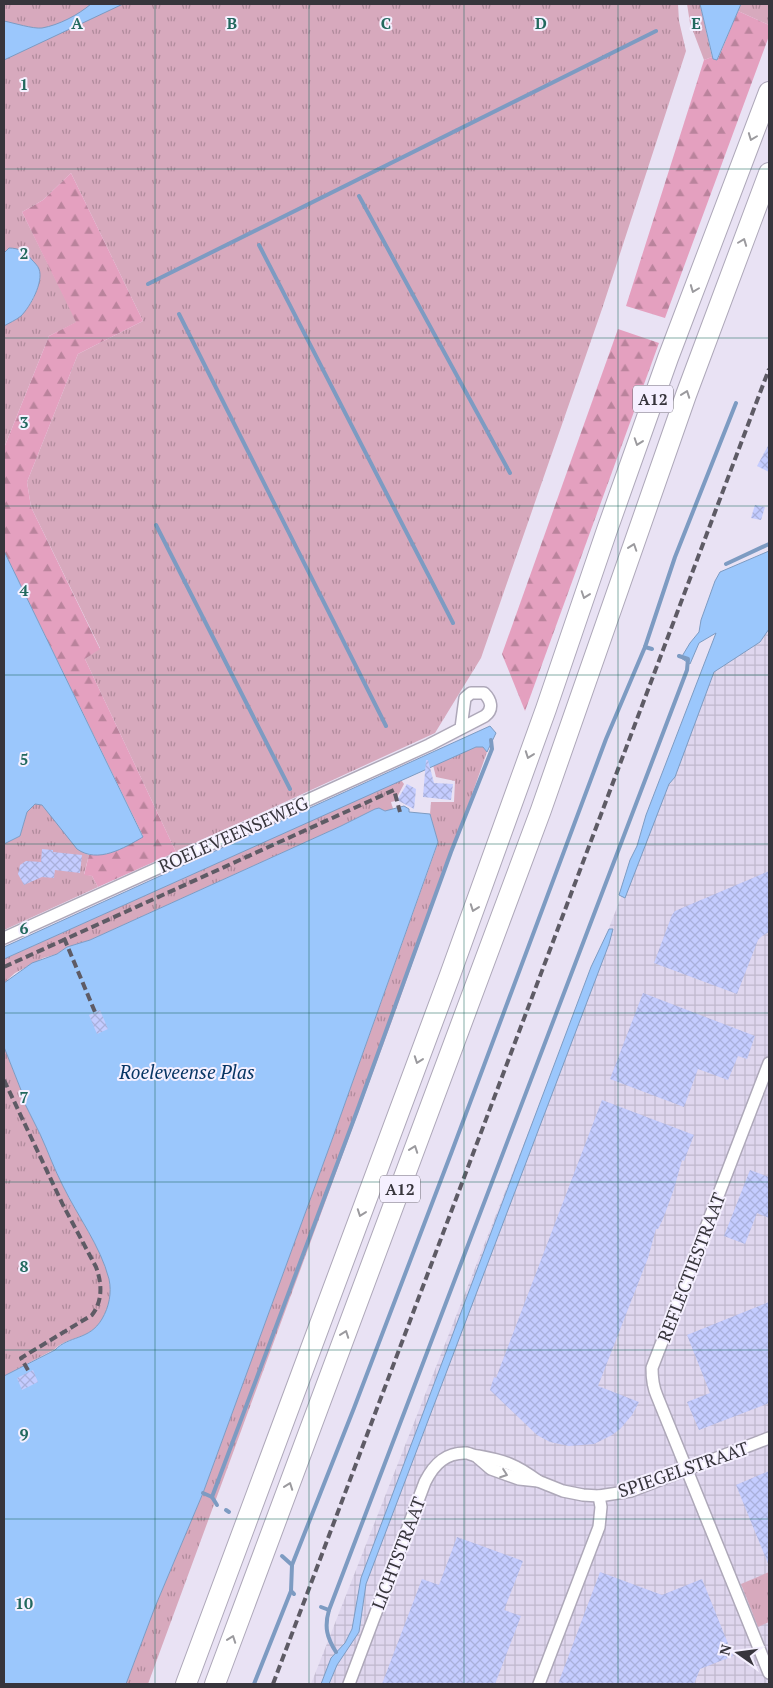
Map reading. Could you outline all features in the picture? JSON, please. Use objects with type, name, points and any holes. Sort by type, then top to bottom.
[{"type":"highway","name":"A12","points":[[186,1684],[469,921],[546,709],[665,367],[769,92]]},
{"type":"highway","name":"A12","points":[[215,1684],[541,810],[683,404],[769,173]]},
{"type":"street","name":"ROELEVEENSEWEG","points":[[4,938],[429,745],[461,728]]},
{"type":"street","name":"REFLECTIESTRAAT","points":[[769,1063],[652,1368],[652,1384],[769,1673]]},
{"type":"street","name":"SPIEGELSTRAAT","points":[[476,1456],[491,1469],[519,1479],[538,1481],[582,1495],[599,1496],[631,1492],[769,1438]]},
{"type":"street","name":"LICHTSTRAAT","points":[[349,1684],[430,1471],[444,1458],[469,1453],[476,1456]]},
{"type":"street","points":[[539,1684],[599,1527],[601,1507],[599,1496]]},
{"type":"shaded area","points":[[769,612],[769,1684],[311,1684],[724,636]]},
{"type":"green space","points":[[4,4],[678,4],[679,21],[686,51],[602,309],[481,658],[435,733],[176,852],[85,659],[100,648],[31,507],[27,482],[78,354],[143,321],[71,173],[43,200],[22,212],[77,322],[49,336],[4,448],[4,326],[19,316],[30,304],[37,288],[39,270],[9,248],[4,253]]},
{"type":"green space","points":[[687,4],[700,4],[712,57],[704,60],[690,23]]},
{"type":"green space","points":[[741,4],[769,4],[769,25],[738,11]]},
{"type":"green space","points":[[738,11],[769,25],[769,36],[665,318],[626,306],[704,60],[712,57],[714,60],[718,59]]},
{"type":"green space","points":[[71,173],[143,321],[78,354],[27,482],[31,507],[100,649],[85,659],[176,852],[98,887],[92,876],[84,875],[89,855],[106,854],[143,836],[4,551],[4,448],[49,336],[76,322],[22,212],[43,200]]},
{"type":"green space","points":[[618,329],[659,343],[525,711],[502,654]]},
{"type":"green space","points":[[476,747],[483,747],[487,752],[397,1007],[148,1684],[126,1684],[155,1607],[203,1493],[438,843],[430,814],[431,802],[454,802],[455,781],[436,777],[433,765]]},
{"type":"green space","points":[[401,780],[404,784],[395,801],[391,802],[393,809],[385,811],[379,808],[375,809],[90,940],[67,947],[57,954],[43,958],[15,973],[4,983],[4,959]]},
{"type":"green space","points":[[35,804],[42,805],[84,853],[89,855],[84,874],[92,876],[98,887],[4,930],[4,844],[20,836],[27,812]]},
{"type":"green space","points":[[4,1047],[21,1090],[21,1096],[69,1198],[100,1254],[109,1279],[110,1289],[108,1305],[102,1319],[91,1331],[66,1342],[4,1376]]},
{"type":"green space","points":[[769,1572],[769,1622],[758,1627],[741,1584]]},
{"type":"water","points":[[91,4],[123,4],[4,60],[4,21],[42,28],[68,19]]},
{"type":"water","points":[[700,4],[741,4],[717,60],[713,59]]},
{"type":"water","points":[[9,248],[22,251],[27,255],[39,269],[40,281],[28,307],[21,316],[4,326],[4,253]]},
{"type":"water","points":[[4,551],[143,837],[111,853],[94,855],[77,849],[42,805],[35,804],[27,812],[20,836],[4,844]]},
{"type":"water","points":[[769,551],[769,629],[760,642],[714,672],[675,777],[669,784],[625,898],[619,895],[630,860],[637,846],[646,815],[716,633],[699,643],[690,664],[681,658],[699,632],[701,620],[720,572]]},
{"type":"water","points":[[490,726],[496,733],[487,752],[483,747],[476,747],[4,959],[4,947]]},
{"type":"water","name":"Roeleveense Plas","points":[[404,806],[409,809],[409,812],[430,814],[438,842],[203,1493],[155,1607],[126,1684],[4,1684],[4,1376],[55,1350],[66,1342],[91,1331],[102,1319],[108,1305],[110,1289],[109,1279],[100,1254],[60,1180],[21,1096],[21,1090],[4,1047],[4,983],[32,963],[57,954],[67,947],[90,940],[375,809],[379,808],[385,811]]},
{"type":"water","points":[[609,929],[613,929],[609,944],[366,1584],[359,1632],[337,1665],[329,1684],[321,1684],[331,1658],[345,1643],[352,1629],[361,1578],[591,967]]},
{"type":"building","points":[[769,444],[769,472],[757,466]]},
{"type":"building","points":[[755,505],[765,507],[761,520],[751,518]]},
{"type":"building","points":[[426,760],[428,760],[434,783],[453,784],[451,800],[423,797]]},
{"type":"building","points":[[407,784],[416,789],[414,809],[397,800]]},
{"type":"building","points":[[42,849],[82,855],[80,873],[55,870],[54,878],[42,877],[24,885],[18,874],[20,865],[26,861],[41,862]]},
{"type":"building","points":[[769,871],[769,932],[758,940],[737,994],[654,963],[675,911]]},
{"type":"building","points":[[643,993],[755,1036],[747,1059],[738,1056],[728,1080],[698,1069],[684,1107],[610,1079]]},
{"type":"building","points":[[100,1010],[108,1029],[97,1034],[89,1015]]},
{"type":"building","points":[[602,1100],[694,1135],[684,1161],[682,1160],[663,1219],[658,1229],[656,1229],[648,1258],[598,1386],[639,1402],[632,1415],[612,1435],[594,1444],[569,1446],[550,1442],[537,1435],[490,1390]]},
{"type":"building","points":[[750,1170],[769,1177],[769,1218],[757,1213],[745,1244],[724,1236]]},
{"type":"building","points":[[769,1302],[769,1403],[699,1430],[687,1402],[710,1393],[687,1335]]},
{"type":"building","points":[[33,1370],[38,1382],[22,1390],[17,1378]]},
{"type":"building","points":[[769,1471],[769,1566],[736,1485]]},
{"type":"building","points":[[457,1537],[523,1561],[504,1610],[521,1616],[495,1684],[382,1684],[422,1579],[439,1585]]},
{"type":"building","points":[[600,1572],[662,1595],[702,1579],[733,1656],[700,1669],[694,1684],[558,1684]]},
{"type":"waterway","points":[[148,284],[656,31]]},
{"type":"waterway","points":[[359,196],[510,473]]},
{"type":"waterway","points":[[259,245],[453,623]]},
{"type":"waterway","points":[[179,314],[386,726]]},
{"type":"waterway","points":[[292,1565],[452,1151],[606,739],[645,647],[675,557],[736,403]]},
{"type":"waterway","points":[[156,525],[290,789]]},
{"type":"waterway","points":[[726,564],[769,544]]},
{"type":"waterway","points":[[645,647],[652,649]]},
{"type":"waterway","points":[[336,1652],[327,1632],[329,1610],[687,670],[688,659],[679,656]]},
{"type":"waterway","points":[[212,1497],[357,1111],[451,852],[492,749],[491,740]]},
{"type":"waterway","points":[[203,1493],[212,1497],[217,1505]]},
{"type":"waterway","points":[[282,1556],[292,1565],[291,1591],[294,1594]]},
{"type":"waterway","points":[[254,1684],[291,1591]]},
{"type":"waterway","points":[[321,1607],[329,1610]]},
{"type":"railway","points":[[273,1684],[769,369]]},
{"type":"railway","points":[[4,967],[394,790],[400,812]]},
{"type":"railway","points":[[64,938],[95,1012]]},
{"type":"railway","points":[[4,1080],[63,1205],[96,1267],[100,1286],[100,1298],[92,1315],[21,1358],[29,1372]]}]
